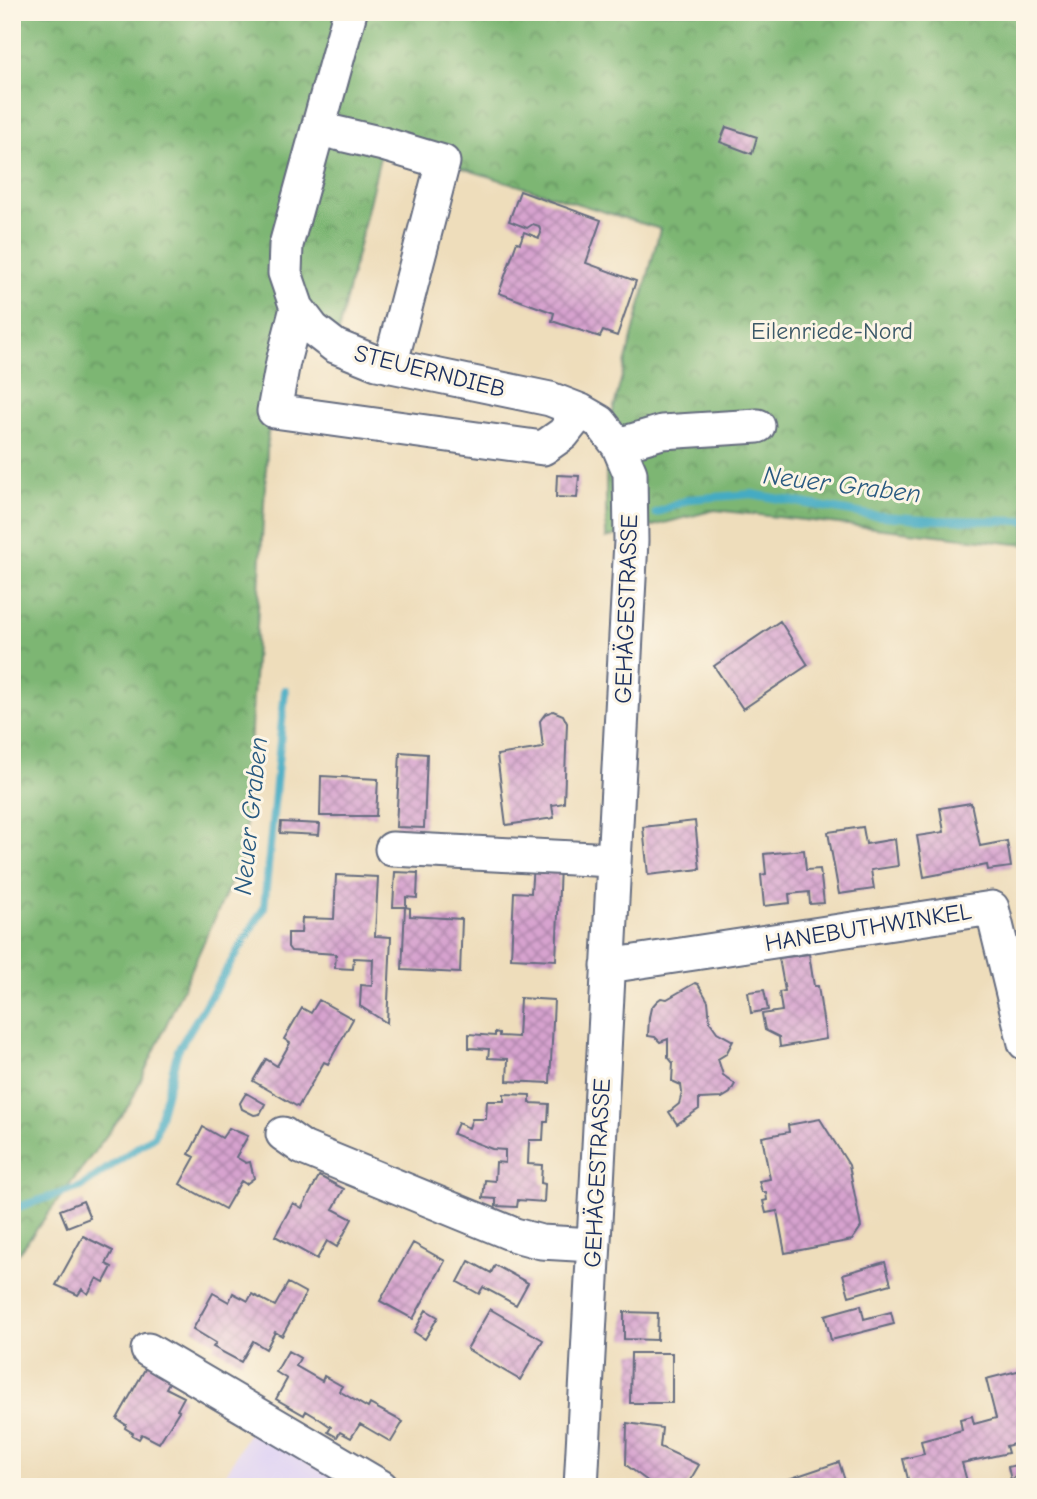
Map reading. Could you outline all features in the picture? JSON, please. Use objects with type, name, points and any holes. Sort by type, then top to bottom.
[{"type":"street","name":"STEUERNDIEB","points":[[350,12],[286,245],[285,273],[297,308],[313,330],[355,356],[390,366],[550,399],[600,422],[618,445]]},
{"type":"street","points":[[318,129],[443,162],[390,366]]},
{"type":"street","points":[[297,308],[274,411],[543,448],[563,434],[581,411]]},
{"type":"street","points":[[618,445],[662,432],[758,426]]},
{"type":"street","name":"GEHÄGESTRASSE","points":[[581,1487],[631,541],[630,472],[618,445]]},
{"type":"street","points":[[392,849],[613,860]]},
{"type":"street","name":"HANEBUTHWINKEL","points":[[608,966],[992,908],[1025,1043]]},
{"type":"street","points":[[283,1134],[303,1148],[515,1235],[541,1242],[593,1245]]},
{"type":"street","points":[[148,1350],[381,1487]]},
{"type":"shaded area","points":[[250,1430],[351,1487],[219,1487]]},
{"type":"green space","name":"Eilenriede-Nord","points":[[12,12],[1025,12],[1025,545],[715,510],[606,538],[606,438],[660,229],[383,144],[335,346],[298,309],[268,434],[244,854],[130,1104],[12,1262]]},
{"type":"building","points":[[726,127],[757,137],[752,154],[720,142]]},
{"type":"building","points":[[520,191],[601,220],[586,263],[636,281],[617,336],[603,331],[600,337],[552,321],[554,313],[499,293],[517,242],[520,243],[524,232],[539,238],[541,233],[539,226],[533,224],[527,228],[509,221]]},
{"type":"building","points":[[557,475],[579,476],[577,498],[556,497]]},
{"type":"building","points":[[780,621],[808,665],[743,709],[714,666]]},
{"type":"building","points":[[553,711],[563,715],[567,723],[564,803],[552,805],[554,818],[506,825],[497,755],[543,748],[540,721],[545,714]]},
{"type":"building","points":[[400,752],[427,754],[424,828],[396,827]]},
{"type":"building","points":[[321,776],[378,779],[376,816],[320,816]]},
{"type":"building","points":[[971,803],[980,846],[1007,841],[1011,867],[988,870],[987,865],[924,877],[917,836],[944,832],[940,808]]},
{"type":"building","points":[[695,821],[700,869],[648,875],[643,827]]},
{"type":"building","points":[[281,822],[320,824],[319,835],[280,833]]},
{"type":"building","points":[[863,827],[866,844],[895,839],[898,866],[871,870],[874,889],[839,894],[828,832]]},
{"type":"building","points":[[804,850],[806,870],[820,869],[824,903],[810,904],[809,892],[789,894],[790,903],[764,906],[761,875],[766,874],[764,854]]},
{"type":"building","points":[[533,864],[560,866],[556,960],[511,958],[514,892],[531,893]]},
{"type":"building","points":[[395,872],[418,873],[417,898],[406,897],[406,907],[393,907]]},
{"type":"building","points":[[336,875],[378,877],[375,936],[391,937],[387,1023],[360,1006],[361,985],[372,986],[373,959],[354,958],[353,969],[335,968],[336,954],[291,951],[288,947],[288,933],[301,933],[302,918],[334,919]]},
{"type":"building","points":[[405,907],[410,908],[410,916],[462,919],[460,973],[402,970]]},
{"type":"building","points":[[809,954],[814,986],[818,986],[826,1039],[780,1047],[779,1037],[765,1030],[762,1014],[782,1011],[779,992],[785,991],[779,958]]},
{"type":"building","points":[[695,983],[708,1001],[710,1022],[717,1032],[733,1041],[726,1054],[718,1059],[723,1075],[735,1084],[730,1093],[722,1098],[699,1099],[699,1109],[677,1124],[669,1112],[679,1104],[681,1085],[672,1081],[673,1063],[668,1057],[668,1039],[660,1042],[655,1037],[648,1036],[649,1017],[651,1008],[661,998],[667,999]]},
{"type":"building","points":[[764,990],[768,1010],[751,1013],[748,992]]},
{"type":"building","points":[[520,998],[554,1000],[550,1083],[507,1081],[508,1059],[488,1058],[489,1049],[469,1048],[469,1034],[495,1036],[495,1032],[499,1033],[499,1036],[518,1037]]},
{"type":"building","points":[[319,1000],[353,1019],[328,1064],[324,1062],[298,1107],[253,1081],[266,1059],[277,1066],[290,1043],[284,1039],[302,1008],[311,1013]]},
{"type":"building","points":[[246,1093],[265,1104],[260,1114],[254,1115],[242,1109],[240,1103]]},
{"type":"building","points":[[504,1094],[530,1095],[530,1103],[549,1104],[543,1140],[529,1140],[528,1164],[542,1165],[544,1202],[518,1200],[517,1207],[496,1206],[496,1199],[483,1198],[485,1180],[495,1181],[496,1162],[505,1163],[505,1150],[492,1149],[453,1134],[458,1123],[469,1128],[472,1119],[486,1119],[487,1101],[504,1101]]},
{"type":"building","points":[[820,1119],[849,1165],[861,1227],[852,1240],[785,1253],[777,1211],[766,1213],[763,1201],[767,1200],[766,1192],[762,1192],[759,1181],[770,1179],[762,1137],[789,1132],[788,1125]]},
{"type":"building","points":[[203,1127],[222,1138],[229,1128],[248,1136],[236,1157],[246,1163],[250,1162],[254,1178],[246,1184],[241,1181],[225,1209],[180,1184],[195,1157],[189,1154]]},
{"type":"building","points":[[319,1176],[344,1189],[333,1209],[352,1219],[337,1247],[327,1241],[317,1259],[275,1236],[293,1203],[302,1208]]},
{"type":"building","points":[[83,1201],[90,1218],[67,1227],[60,1210]]},
{"type":"building","points":[[83,1236],[113,1251],[106,1264],[112,1267],[104,1282],[97,1278],[88,1294],[82,1289],[78,1295],[56,1285]]},
{"type":"building","points":[[413,1243],[445,1261],[413,1319],[380,1301]]},
{"type":"building","points":[[469,1261],[491,1273],[495,1265],[528,1283],[516,1305],[483,1287],[479,1294],[458,1282]]},
{"type":"building","points":[[885,1262],[891,1284],[849,1296],[843,1274]]},
{"type":"building","points":[[288,1283],[306,1293],[282,1336],[275,1332],[266,1349],[253,1341],[241,1362],[213,1347],[216,1343],[193,1329],[213,1293],[229,1302],[233,1293],[248,1301],[252,1294],[275,1306]]},
{"type":"building","points":[[861,1305],[864,1319],[891,1312],[894,1324],[831,1340],[825,1315]]},
{"type":"building","points":[[490,1309],[543,1340],[520,1380],[467,1349]]},
{"type":"building","points":[[426,1310],[438,1317],[425,1339],[414,1332]]},
{"type":"building","points":[[624,1312],[658,1313],[657,1340],[624,1339]]},
{"type":"building","points":[[288,1351],[300,1358],[296,1366],[322,1381],[324,1376],[342,1386],[339,1391],[368,1408],[370,1404],[403,1422],[391,1442],[360,1424],[351,1438],[340,1432],[337,1437],[328,1432],[331,1427],[321,1420],[306,1411],[304,1415],[276,1399],[287,1379],[276,1372]]},
{"type":"building","points":[[631,1353],[672,1353],[672,1403],[630,1403]]},
{"type":"building","points":[[149,1362],[173,1375],[166,1388],[184,1397],[177,1410],[179,1411],[159,1443],[142,1434],[139,1439],[132,1435],[133,1433],[125,1428],[126,1425],[117,1419]]},
{"type":"building","points":[[1025,1369],[1025,1438],[1021,1439],[1022,1442],[1006,1446],[1008,1453],[962,1463],[968,1485],[910,1487],[903,1459],[924,1454],[921,1441],[962,1430],[960,1419],[972,1416],[974,1424],[996,1418],[986,1379]]},
{"type":"building","points":[[627,1423],[662,1428],[660,1447],[699,1465],[686,1487],[646,1487],[649,1482],[626,1465]]},
{"type":"building","points":[[839,1462],[847,1487],[775,1487],[774,1484]]},
{"type":"building","points":[[1025,1463],[1025,1470],[1011,1480],[1008,1467]]},
{"type":"waterway","name":"Neuer Graben","points":[[656,513],[690,499],[752,494],[869,515],[937,520],[1025,521]]},
{"type":"waterway","name":"Neuer Graben","points":[[12,1209],[81,1187],[155,1135],[178,1050],[264,908],[285,690]]}]
